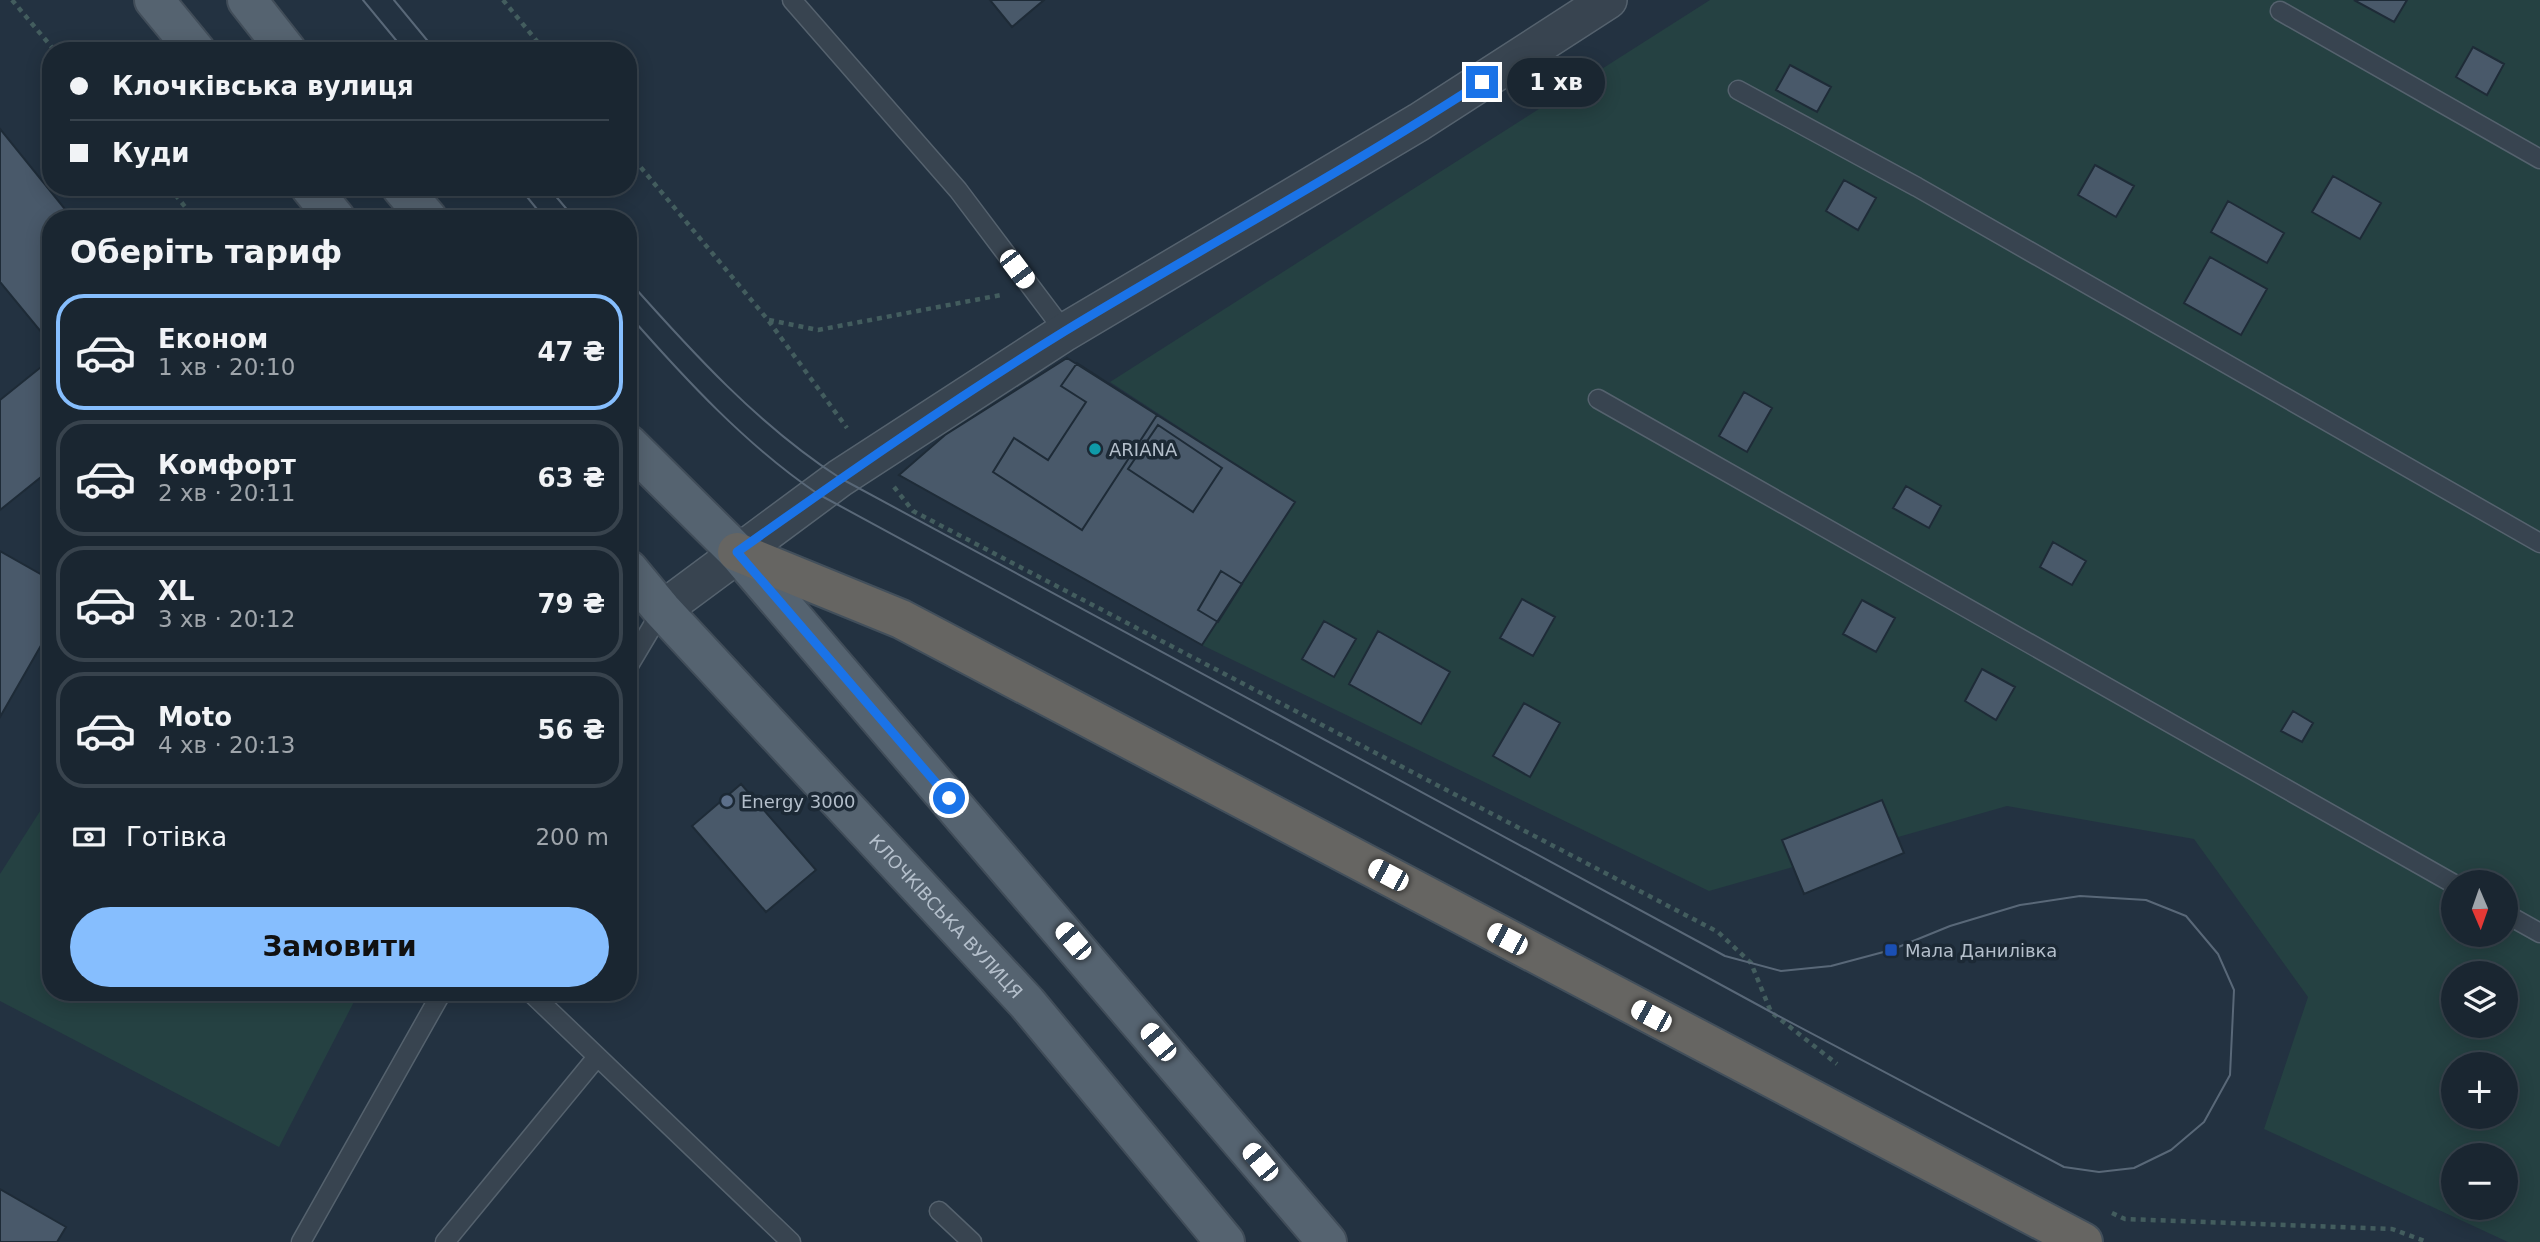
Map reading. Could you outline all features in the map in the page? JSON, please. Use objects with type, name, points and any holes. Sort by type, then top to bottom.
[{"type":"highway","points":[[737,552],[901,619],[2083,1242]]},
{"type":"main road","points":[[154,0],[189,42]]},
{"type":"main road","points":[[247,0],[280,42]]},
{"type":"main road","points":[[317,196],[329,210]]},
{"type":"main road","points":[[409,196],[420,210]]},
{"type":"main road","points":[[637,453],[737,552],[1327,1242]]},
{"type":"main road","name":"КЛОЧКІВСЬКА ВУЛИЦЯ","points":[[637,580],[1027,1003],[1226,1242]]},
{"type":"street","points":[[662,610],[737,552],[870,458],[1065,332],[1419,122],[1608,0]]},
{"type":"lane","points":[[792,0],[958,190],[1065,332]]},
{"type":"lane","points":[[2280,11],[2540,159]]},
{"type":"lane","points":[[1738,90],[1917,187],[2540,543]]},
{"type":"lane","points":[[1598,399],[2441,877]]},
{"type":"lane","points":[[637,652],[662,610]]},
{"type":"lane","points":[[2518,921],[2540,933]]},
{"type":"lane","points":[[301,1242],[437,1001]]},
{"type":"lane","points":[[539,1001],[791,1242]]},
{"type":"lane","points":[[445,1242],[597,1057]]},
{"type":"lane","points":[[939,1211],[972,1242]]},
{"type":"path","points":[[12,0],[47,42]]},
{"type":"path","points":[[503,0],[538,42]]},
{"type":"path","points":[[637,163],[768,320],[870,458],[913,511],[1718,932],[1751,963],[1771,1012]]},
{"type":"path","points":[[176,196],[188,210]]},
{"type":"path","points":[[768,320],[818,330],[1032,289]]},
{"type":"path","points":[[2125,1219],[2392,1229],[2427,1242]]},
{"type":"green space","points":[[1710,0],[2540,0],[2540,1242],[2508,1242],[2460,1220],[2518,1220],[2518,1143],[2441,1143],[2441,1211],[2264,1129],[2308,997],[2194,839],[2007,806],[1709,891],[1202,645],[1294,502],[1110,382]]},
{"type":"green space","points":[[42,808],[42,1001],[354,1001],[279,1147],[0,1001],[0,874]]},
{"type":"building","points":[[990,0],[1044,0],[1012,27]]},
{"type":"building","points":[[2354,0],[2407,0],[2394,22]]},
{"type":"building","points":[[2473,47],[2504,64],[2487,95],[2456,77]]},
{"type":"building","points":[[1790,65],[1831,87],[1817,112],[1776,90]]},
{"type":"building","points":[[0,129],[42,181],[42,196],[54,196],[66,210],[42,210],[42,333],[0,282]]},
{"type":"building","points":[[2095,165],[2134,186],[2116,217],[2078,195]]},
{"type":"building","points":[[2333,176],[2381,203],[2360,239],[2312,212]]},
{"type":"building","points":[[1844,180],[1876,198],[1858,230],[1826,211]]},
{"type":"building","points":[[2228,201],[2284,233],[2267,263],[2211,232]]},
{"type":"building","points":[[2210,257],[2267,289],[2241,335],[2184,303]]},
{"type":"building","points":[[1067,358],[1295,502],[1202,645],[899,475],[945,435]]},
{"type":"building","name":"ARIANA","points":[[1077,363],[1157,415],[1082,530],[993,472],[1014,438],[1048,460],[1086,402],[1061,386]]},
{"type":"building","points":[[42,366],[42,476],[0,510],[0,400]]},
{"type":"building","points":[[1744,392],[1772,408],[1747,452],[1719,436]]},
{"type":"building","points":[[1158,425],[1222,468],[1193,512],[1128,469]]},
{"type":"building","points":[[1906,486],[1941,506],[1929,528],[1893,508]]},
{"type":"building","points":[[2053,542],[2086,561],[2072,585],[2040,567]]},
{"type":"building","points":[[0,551],[42,575],[42,644],[0,717]]},
{"type":"building","points":[[1221,571],[1242,584],[1218,622],[1198,610]]},
{"type":"building","points":[[1522,599],[1555,617],[1533,656],[1500,638]]},
{"type":"building","points":[[1862,600],[1895,618],[1876,652],[1843,634]]},
{"type":"building","points":[[1324,621],[1356,639],[1334,677],[1302,659]]},
{"type":"building","points":[[1378,631],[1450,672],[1421,724],[1349,684]]},
{"type":"building","points":[[1982,669],[2015,687],[1996,720],[1965,701]]},
{"type":"building","points":[[1524,703],[1560,723],[1530,777],[1493,756]]},
{"type":"building","points":[[2293,711],[2313,723],[2302,742],[2281,731]]},
{"type":"building","points":[[741,784],[816,870],[766,912],[692,826]]},
{"type":"building","points":[[1882,800],[1904,853],[1804,894],[1782,840]]},
{"type":"building","points":[[0,1189],[66,1227],[57,1242],[0,1242]]},
{"type":"tram line","points":[[363,0],[398,42]]},
{"type":"tram line","points":[[394,0],[429,42]]},
{"type":"tram line","points":[[526,196],[538,210]]},
{"type":"tram line","points":[[556,196],[567,210]]},
{"type":"tram line","points":[[637,290],[701,360],[754,411],[840,478],[1725,956],[1781,971],[1831,966],[1891,950],[1950,926],[2020,905],[2080,896],[2146,900],[2186,916],[2218,954],[2234,990],[2230,1075],[2204,1122],[2171,1150],[2134,1168],[2099,1172],[2064,1167],[1771,1012],[818,494],[766,455],[742,433],[694,387],[637,324]]},
{"type":"place","name":"ARIANA","points":[[1095,449]]},
{"type":"place","name":"Energy 3000","points":[[727,801]]},
{"type":"place","name":"Мала Данилівка","points":[[1891,950]]},
{"type":"route","points":[[949,798],[737,552],[840,478],[1065,332],[1482,82]]}]
